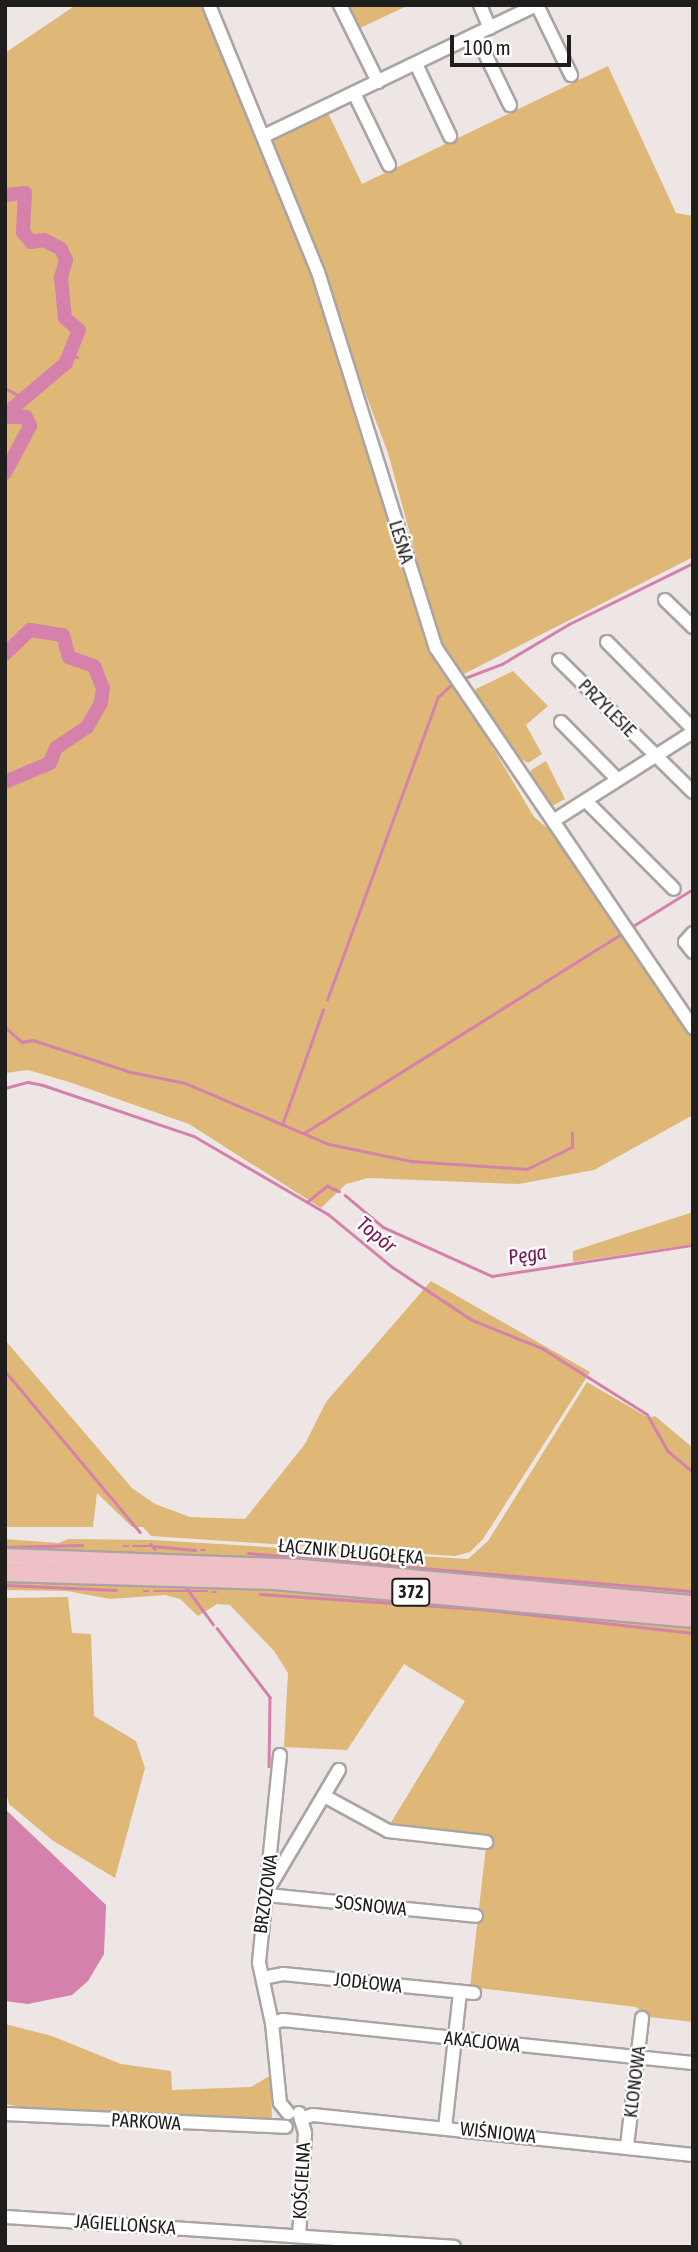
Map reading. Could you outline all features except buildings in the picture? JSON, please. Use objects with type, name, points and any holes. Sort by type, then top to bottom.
[{"type":"main road","name":"ŁĄCZNIK DŁUGOŁĘKA","points":[[5,1557],[302,1568],[693,1604]]},
{"type":"main road","name":"ŁĄCZNIK DŁUGOŁĘKA","points":[[5,1573],[274,1581],[693,1619]]},
{"type":"street","name":"LEŚNA","points":[[209,5],[318,272],[436,649],[693,1028]]},
{"type":"street","points":[[340,5],[378,82]]},
{"type":"street","points":[[480,5],[490,28]]},
{"type":"street","points":[[264,136],[536,5],[571,75]]},
{"type":"street","points":[[476,35],[510,105]]},
{"type":"street","points":[[416,64],[450,136]]},
{"type":"street","points":[[354,93],[389,165]]},
{"type":"street","points":[[666,600],[693,627]]},
{"type":"street","points":[[553,821],[693,730],[607,642]]},
{"type":"street","name":"PRZYLESIE","points":[[559,660],[693,792]]},
{"type":"street","points":[[561,722],[618,780]]},
{"type":"street","points":[[586,801],[674,889]]},
{"type":"street","points":[[693,933],[685,943],[693,952]]},
{"type":"street","name":"BRZOZOWA","points":[[280,1755],[267,1892],[259,1934],[280,2103],[288,2113]]},
{"type":"street","points":[[267,1892],[340,1770]]},
{"type":"street","points":[[326,1797],[388,1831],[486,1842]]},
{"type":"street","name":"SOSNOWA","points":[[267,1892],[476,1916]]},
{"type":"street","name":"JODŁOWA","points":[[263,1979],[283,1974],[474,1993]]},
{"type":"street","points":[[445,2128],[460,1992]]},
{"type":"street","name":"KLONOWA","points":[[627,2147],[642,2018]]},
{"type":"street","name":"AKACJOWA","points":[[272,2023],[283,2020],[693,2063]]},
{"type":"street","points":[[286,2127],[288,2113],[295,2111],[303,2122]]},
{"type":"street","name":"PARKOWA","points":[[5,2114],[286,2127],[293,2131],[303,2122]]},
{"type":"street","name":"WIŚNIOWA","points":[[303,2122],[313,2115],[693,2155]]},
{"type":"street","name":"KOŚCIELNA","points":[[303,2122],[304,2240]]},
{"type":"street","name":"JAGIELLOŃSKA","points":[[5,2217],[304,2240],[454,2247]]},
{"type":"shaded area","points":[[76,5],[205,5],[305,247],[428,639],[534,817],[557,836],[693,1034],[693,1115],[594,1170],[519,1184],[368,1178],[346,1184],[321,1208],[189,1124],[28,1070],[5,1073],[5,53]]},
{"type":"shaded area","points":[[409,5],[358,29],[347,7]]},
{"type":"shaded area","points":[[608,66],[676,213],[693,216],[693,557],[464,674],[440,644],[388,453],[270,141],[327,111],[362,184]]},
{"type":"shaded area","points":[[513,671],[548,706],[526,725],[542,754],[528,763],[515,755],[474,697],[476,689]]},
{"type":"shaded area","points":[[546,761],[565,799],[550,807],[531,778],[531,770]]},
{"type":"shaded area","points":[[693,1212],[693,1244],[573,1262],[573,1251]]},
{"type":"shaded area","points":[[431,1281],[590,1372],[483,1539],[470,1552],[455,1556],[151,1536],[143,1527],[132,1527],[97,1493],[93,1527],[5,1527],[5,1340],[132,1488],[155,1504],[190,1517],[245,1519],[305,1444],[326,1402]]},
{"type":"shaded area","points":[[587,1382],[649,1418],[655,1416],[693,1448],[693,1596],[232,1556],[5,1551],[5,1539],[58,1543],[69,1539],[152,1540],[468,1559],[488,1541]]},
{"type":"shaded area","points":[[5,1581],[298,1590],[693,1629],[693,2022],[650,2017],[636,2007],[470,1987],[487,1838],[387,1829],[465,1701],[404,1664],[347,1750],[284,1747],[288,1673],[274,1651],[230,1605],[217,1604],[198,1616],[180,1599],[165,1595],[110,1599],[67,1591],[5,1590]]},
{"type":"shaded area","points":[[68,1597],[72,1633],[91,1634],[94,1716],[136,1741],[145,1768],[115,1878],[52,1840],[9,1804],[5,1788],[5,1598]]},
{"type":"shaded area","points":[[5,1809],[106,1905],[104,1954],[88,1981],[72,1995],[28,2004],[5,2001]]},
{"type":"shaded area","points":[[5,2024],[52,2036],[121,2064],[171,2071],[172,2090],[251,2087],[271,2075],[272,2124],[58,2113],[5,2104]]},
{"type":"waterway","points":[[5,195],[25,193],[23,232],[31,242],[44,240],[61,249],[66,260],[61,278],[65,318],[79,330],[66,363],[8,412],[10,417],[26,417],[30,426],[5,473]]},
{"type":"waterway","points":[[71,354],[77,357]]},
{"type":"waterway","points":[[5,388],[22,397]]},
{"type":"waterway","points":[[462,679],[502,664],[569,624],[693,563]]},
{"type":"waterway","points":[[5,654],[30,630],[63,635],[69,657],[94,666],[103,688],[101,703],[87,727],[56,748],[50,763],[5,782]]},
{"type":"waterway","points":[[327,1000],[438,697],[453,683]]},
{"type":"waterway","points":[[633,926],[693,889]]},
{"type":"waterway","points":[[304,1133],[624,932]]},
{"type":"waterway","points":[[282,1125],[323,1010]]},
{"type":"waterway","points":[[5,1027],[22,1042],[33,1040],[131,1072],[185,1083],[329,1144],[411,1161],[527,1169],[572,1147],[572,1133]]},
{"type":"waterway","name":"Topór","points":[[5,1088],[28,1082],[43,1085],[194,1136],[328,1214],[391,1266],[472,1320],[542,1348],[647,1414],[668,1451],[693,1472]]},
{"type":"waterway","name":"Pęga","points":[[307,1202],[327,1186],[339,1191]]},
{"type":"waterway","name":"Pęga","points":[[345,1195],[383,1227],[492,1276],[693,1245]]},
{"type":"waterway","points":[[5,1371],[140,1532]]},
{"type":"waterway","points":[[151,1544],[155,1549]]},
{"type":"waterway","points":[[5,1547],[82,1545]]},
{"type":"waterway","points":[[133,1546],[152,1546]]},
{"type":"waterway","points":[[153,1546],[195,1550]]},
{"type":"waterway","points":[[248,1553],[693,1591]]},
{"type":"waterway","points":[[5,1585],[116,1590]]},
{"type":"waterway","points":[[186,1587],[213,1624]]},
{"type":"waterway","points":[[154,1591],[207,1591]]},
{"type":"waterway","points":[[260,1594],[480,1609],[693,1633]]},
{"type":"waterway","points":[[217,1628],[270,1697],[269,1766]]}]
